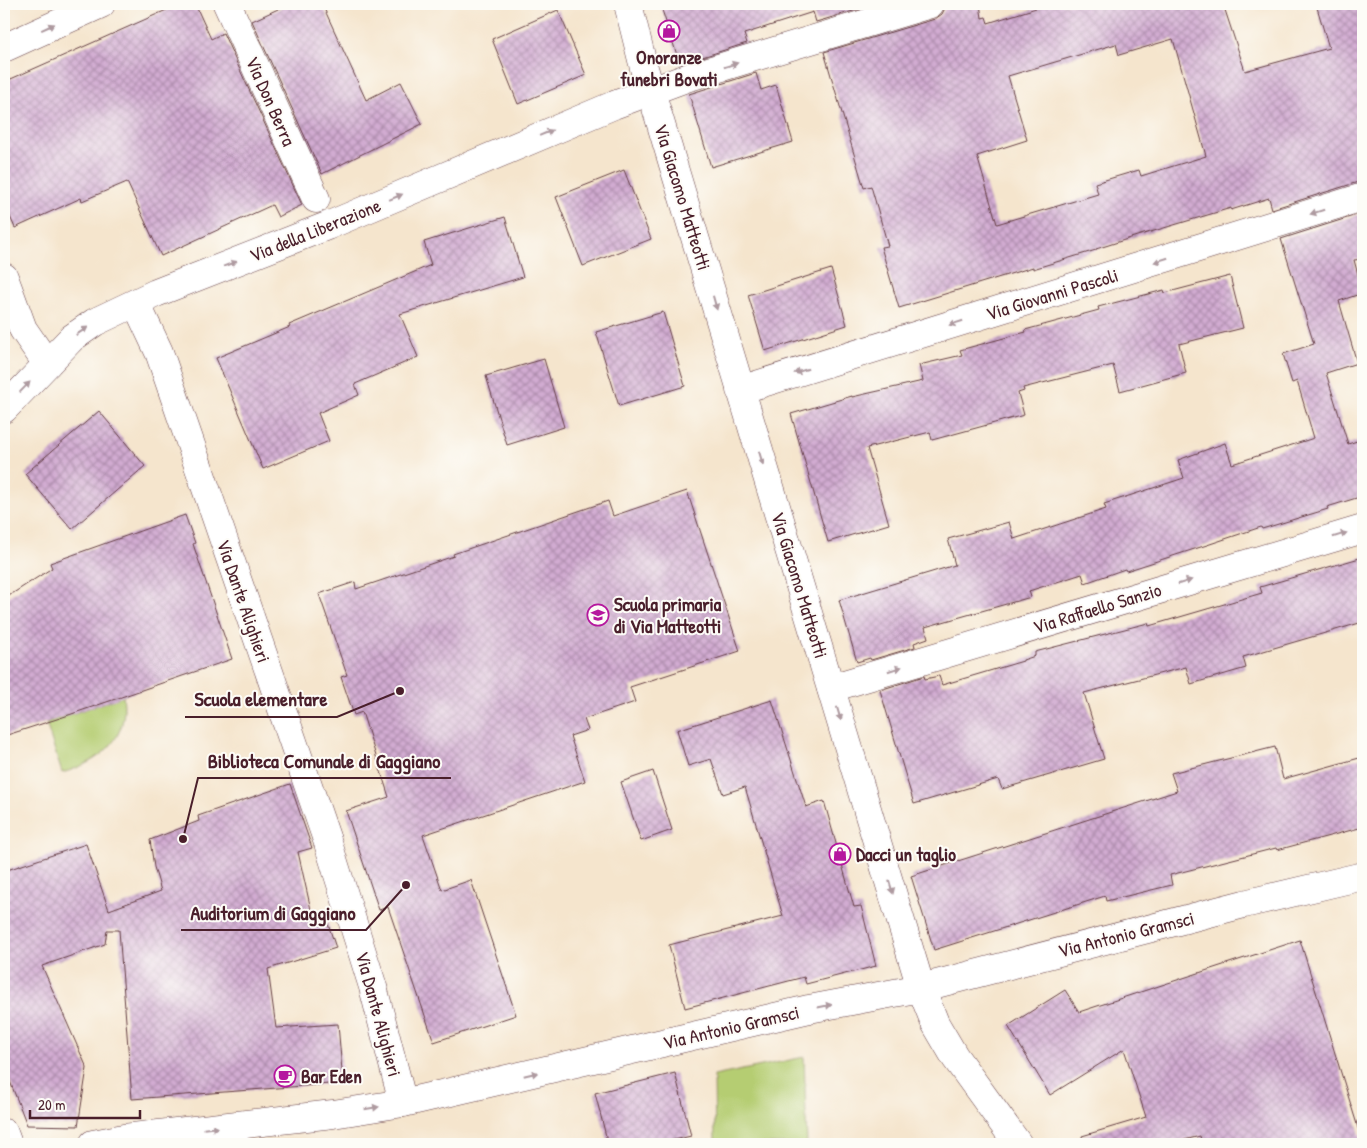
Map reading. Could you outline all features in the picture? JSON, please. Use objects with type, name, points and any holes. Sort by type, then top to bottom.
[{"type":"street","points":[[4,48],[101,4]]},
{"type":"street","name":"Via Don Berra","points":[[228,4],[316,199]]},
{"type":"street","name":"Via Giacomo Matteotti","points":[[628,4],[644,68],[921,988],[935,1023],[955,1057],[1018,1144]]},
{"type":"street","name":"Via della Liberazione","points":[[4,409],[72,338],[95,322],[156,293],[327,226],[651,91],[689,77],[930,4]]},
{"type":"street","name":"Via Giovanni Pascoli","points":[[740,390],[1363,197]]},
{"type":"street","points":[[4,277],[23,329],[47,364]]},
{"type":"street","name":"Via Dante Alighieri","points":[[136,303],[159,352],[328,844],[373,987],[403,1103]]},
{"type":"street","name":"Via Raffaello Sanzio","points":[[831,688],[1363,529]]},
{"type":"street","name":"Via Antonio Gramsci","points":[[93,1144],[124,1138],[333,1114],[403,1103],[810,1009],[921,988],[1244,904],[1363,876]]},
{"type":"street","points":[[4,1133],[8,1144]]},
{"type":"green space","points":[[123,696],[124,711],[122,725],[117,736],[100,755],[89,762],[62,773],[46,723]]},
{"type":"green space","points":[[804,1057],[807,1144],[715,1144],[714,1076]]},
{"type":"building","points":[[180,4],[195,4],[211,39],[223,33],[302,205],[278,217],[272,205],[161,256],[127,182],[82,201],[81,198],[15,228],[4,203],[4,82]]},
{"type":"building","points":[[289,4],[322,4],[366,100],[401,82],[422,124],[322,174],[252,21]]},
{"type":"building","points":[[660,4],[877,4],[816,22],[813,12],[744,34],[747,43],[680,64]]},
{"type":"building","points":[[945,4],[980,4],[982,18],[986,17],[988,23],[1049,4],[1223,4],[1245,71],[1329,48],[1316,4],[1363,4],[1363,182],[1272,209],[1269,198],[1231,210],[1231,208],[899,308],[881,247],[888,246],[871,186],[864,188],[824,52],[935,19],[942,14]],"holes":[[[1173,39],[1206,156],[1141,176],[1139,170],[1095,183],[1098,194],[997,224],[977,156],[1027,140],[1008,76],[1116,44],[1119,55]]]},
{"type":"building","points":[[558,10],[586,75],[518,104],[492,39]]},
{"type":"building","points":[[756,73],[761,90],[776,85],[793,142],[711,167],[689,94]]},
{"type":"building","points":[[624,170],[651,239],[583,266],[556,197]]},
{"type":"building","points":[[1363,213],[1363,259],[1354,260],[1363,293],[1339,301],[1357,363],[1326,373],[1348,444],[1363,439],[1363,496],[1327,507],[1328,509],[1262,529],[1261,527],[1085,583],[1082,574],[1029,591],[1031,597],[925,627],[928,638],[914,643],[915,647],[871,660],[870,658],[857,662],[839,600],[955,565],[948,539],[1009,522],[1014,539],[1106,509],[1104,504],[1184,478],[1178,460],[1225,443],[1232,464],[1314,438],[1297,381],[1292,383],[1283,354],[1314,344],[1281,239]]},
{"type":"building","points":[[505,217],[523,277],[400,314],[418,357],[355,384],[359,395],[318,413],[329,441],[263,469],[216,358],[431,265],[424,242]]},
{"type":"building","points":[[831,269],[847,325],[765,351],[748,295]]},
{"type":"building","points":[[1230,276],[1243,328],[1179,344],[1186,373],[1120,391],[1113,365],[1023,388],[1024,391],[1018,393],[1024,415],[932,440],[930,432],[867,448],[889,524],[828,542],[791,414],[852,396],[923,381],[919,365],[962,355],[960,350],[1099,310],[1098,307],[1164,290],[1165,293]]},
{"type":"building","points":[[663,312],[685,386],[619,406],[596,332]]},
{"type":"building","points":[[544,359],[564,427],[507,445],[486,376]]},
{"type":"building","points":[[99,411],[145,466],[72,529],[25,474]]},
{"type":"building","points":[[687,491],[740,651],[630,687],[635,702],[584,719],[588,730],[570,736],[585,781],[423,835],[442,890],[471,880],[516,1015],[434,1042],[388,907],[379,910],[346,811],[389,797],[362,712],[354,715],[341,677],[347,675],[319,594],[355,582],[356,589],[608,501],[613,516]]},
{"type":"building","points":[[185,515],[232,659],[4,736],[4,599],[52,568],[50,563]]},
{"type":"building","points":[[1363,557],[1363,622],[1243,657],[1246,668],[1191,684],[1186,667],[1084,693],[1104,759],[1002,789],[998,779],[914,804],[880,690],[924,676],[925,679],[939,676],[942,685],[1023,661],[1035,656],[1035,652],[1148,623],[1149,626],[1262,593],[1260,587]]},
{"type":"building","points":[[772,700],[806,807],[824,801],[854,907],[861,906],[876,966],[806,984],[804,977],[685,1008],[669,945],[783,916],[745,787],[723,794],[711,759],[688,766],[677,730]]},
{"type":"building","points":[[1275,747],[1283,779],[1363,757],[1363,827],[1277,850],[1276,848],[1170,875],[1172,885],[1106,901],[1105,896],[934,950],[911,876],[1177,791],[1171,773]]},
{"type":"building","points":[[653,771],[672,830],[641,841],[621,782]]},
{"type":"building","points":[[290,784],[312,848],[298,852],[314,923],[326,918],[336,948],[268,969],[276,1028],[338,1024],[343,1083],[132,1099],[119,930],[107,930],[105,944],[42,966],[87,1068],[78,1126],[27,1125],[4,1066],[4,871],[86,844],[109,910],[161,891],[154,867],[150,840],[199,821],[198,816]]},
{"type":"building","points":[[1300,940],[1363,1144],[1202,1144],[1200,1136],[1169,1144],[1083,1144],[1082,1136],[1146,1117],[1124,1049],[1050,1095],[1008,1026],[1065,990],[1079,1012]]},
{"type":"building","points":[[675,1073],[691,1136],[657,1144],[608,1144],[595,1093]]},
{"type":"place","name":"Onoranze funebri Bovati","points":[[669,31]]},
{"type":"place","name":"Scuola primaria di Via Matteotti","points":[[598,615]]},
{"type":"place","name":"Scuola elementare","points":[[400,691]]},
{"type":"place","name":"Biblioteca Comunale di Gaggiano","points":[[183,839]]},
{"type":"place","name":"Dacci un taglio","points":[[840,854]]},
{"type":"place","name":"Auditorium di Gaggiano","points":[[406,885]]},
{"type":"place","name":"Bar Eden","points":[[285,1076]]}]
